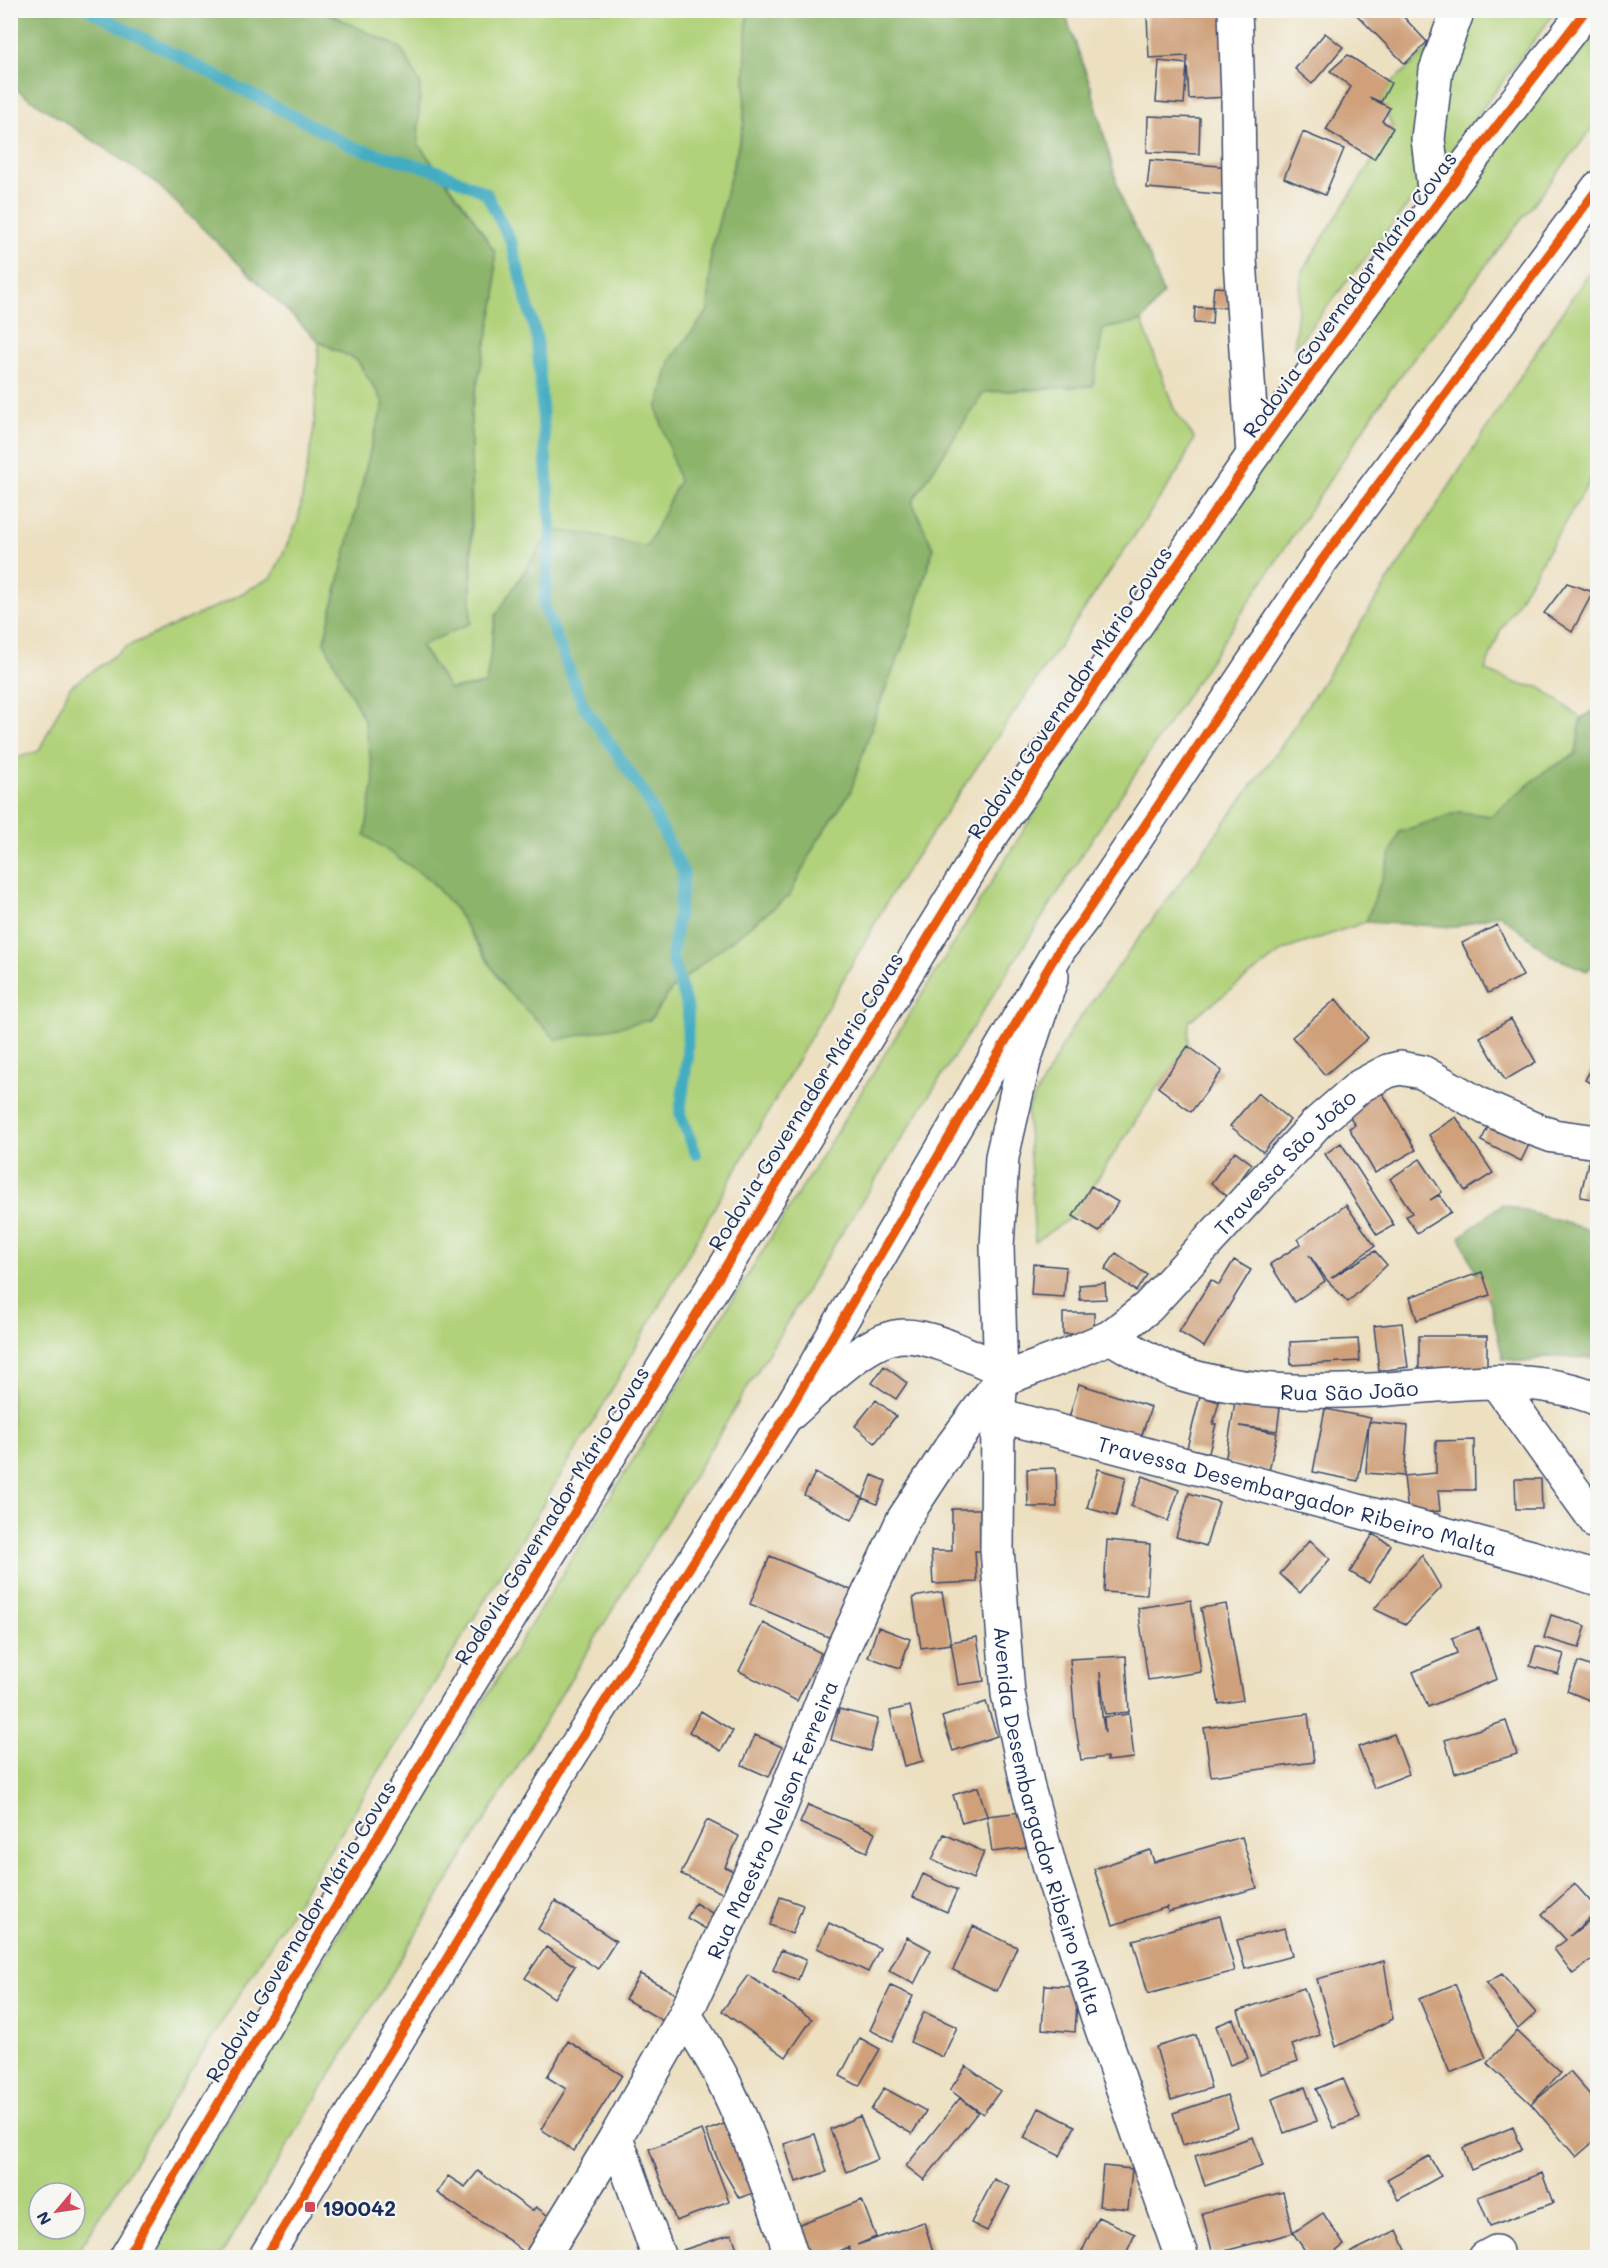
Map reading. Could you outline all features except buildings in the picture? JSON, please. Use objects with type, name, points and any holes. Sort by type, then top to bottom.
[{"type":"main road","points":[[1234,10],[1238,97],[1240,259],[1253,455]]},
{"type":"main road","points":[[1436,206],[1428,139],[1436,70],[1458,10]]},
{"type":"main road","name":"Rodovia Governador Mário Covas","points":[[126,2258],[468,1685],[983,848],[1253,455],[1436,206],[1586,10]]},
{"type":"main road","points":[[265,2258],[563,1767],[784,1419],[1060,948],[1083,918],[1321,561],[1598,188]]},
{"type":"main road","name":"Avenida Desembargador Ribeiro Malta","points":[[1060,948],[1024,1061],[1002,1157],[997,1247],[1001,1374],[998,1415],[997,1549],[1001,1621],[1008,1694],[1028,1788],[1050,1871],[1182,2258]]},
{"type":"main road","name":"Travessa São João","points":[[1001,1374],[1073,1353],[1110,1337],[1148,1307],[1179,1276],[1316,1124],[1360,1086],[1388,1071],[1400,1068],[1422,1072],[1486,1108],[1534,1129],[1554,1136],[1598,1142]]},
{"type":"main road","points":[[784,1419],[856,1356],[894,1337],[915,1337],[935,1343],[1001,1374]]},
{"type":"main road","name":"Rua São João","points":[[1110,1337],[1172,1370],[1215,1383],[1262,1390],[1371,1390],[1496,1382],[1564,1388],[1598,1399]]},
{"type":"main road","name":"Rua Maestro Nelson Ferreira","points":[[542,2258],[616,2137],[685,2016],[775,1821],[844,1646],[903,1520],[1001,1374]]},
{"type":"main road","points":[[1496,1382],[1598,1524]]},
{"type":"main road","name":"Travessa Desembargador Ribeiro Malta","points":[[998,1415],[1519,1554],[1598,1579]]},
{"type":"main road","points":[[685,2016],[724,2082],[747,2132],[770,2189],[792,2258]]},
{"type":"main road","points":[[616,2137],[659,2258]]},
{"type":"green space","points":[[10,11],[323,11],[401,48],[420,83],[418,144],[472,216],[495,252],[496,296],[471,412],[471,623],[420,646],[450,689],[486,684],[496,615],[551,530],[593,535],[647,547],[679,481],[657,409],[671,359],[708,311],[711,252],[744,123],[747,11],[1064,11],[1091,87],[1122,202],[1152,262],[1163,294],[1142,321],[1103,329],[1093,386],[984,392],[912,502],[933,548],[911,626],[879,705],[850,793],[814,846],[790,895],[672,989],[650,1020],[557,1040],[506,990],[456,910],[430,880],[365,835],[374,780],[365,722],[324,642],[372,443],[384,403],[357,360],[319,342],[155,182],[11,86]]},
{"type":"green space","points":[[323,11],[747,11],[744,123],[711,252],[708,311],[671,359],[679,481],[647,547],[593,535],[496,615],[486,684],[450,689],[420,645],[472,577],[471,412],[496,296],[472,216],[418,144],[420,83],[330,12]]},
{"type":"green space","points":[[1471,11],[1556,11],[1442,162],[1294,348],[1302,271],[1393,128],[1381,102],[1391,83]]},
{"type":"green space","points":[[1597,15],[1597,122],[1388,392],[1090,842],[826,1258],[220,2257],[141,2258],[342,1929],[1259,451]]},
{"type":"green space","points":[[1597,262],[1597,469],[1500,631],[1485,670],[1518,684],[1540,687],[1581,718],[1576,754],[1545,771],[1491,816],[1459,812],[1399,832],[1366,922],[1284,950],[1189,1021],[1188,1046],[1158,1087],[1073,1216],[1035,1242],[1027,1111],[1071,1030],[1282,745],[1560,315]]},
{"type":"green space","points":[[1142,321],[1174,409],[1194,438],[1181,467],[896,886],[602,1407],[442,1671],[87,2237],[87,2181],[27,2181],[27,2241],[85,2241],[73,2257],[11,2258],[11,760],[39,751],[70,687],[128,646],[226,602],[272,577],[298,521],[314,428],[319,342],[357,360],[384,403],[372,443],[324,642],[365,722],[374,780],[365,835],[430,880],[456,910],[506,990],[650,1020],[672,989],[790,895],[814,846],[850,793],[879,705],[911,626],[933,549],[912,502],[984,392],[1051,389],[1103,329]]},
{"type":"green space","points":[[1597,709],[1598,958],[1587,971],[1552,956],[1499,914],[1456,927],[1366,922],[1399,832],[1459,812],[1491,816],[1545,771],[1576,754],[1581,718]]},
{"type":"green space","points":[[1502,1204],[1597,1232],[1597,1358],[1544,1357],[1526,1362],[1503,1359],[1491,1306],[1460,1237]]},
{"type":"waterway","points":[[89,10],[353,147],[438,171],[486,193],[511,242],[537,339],[551,530],[544,606],[583,705],[644,793],[684,874],[672,958],[688,1011],[687,1059],[680,1114],[696,1154]]},
{"type":"cycle path","points":[[126,2258],[462,1695],[983,848],[1253,455],[1436,205],[1586,10]]},
{"type":"cycle path","points":[[265,2258],[563,1767],[784,1419],[1060,948],[1083,918],[1321,561],[1598,188]]},
{"type":"place","name":"190042","points":[[310,2207]]}]
